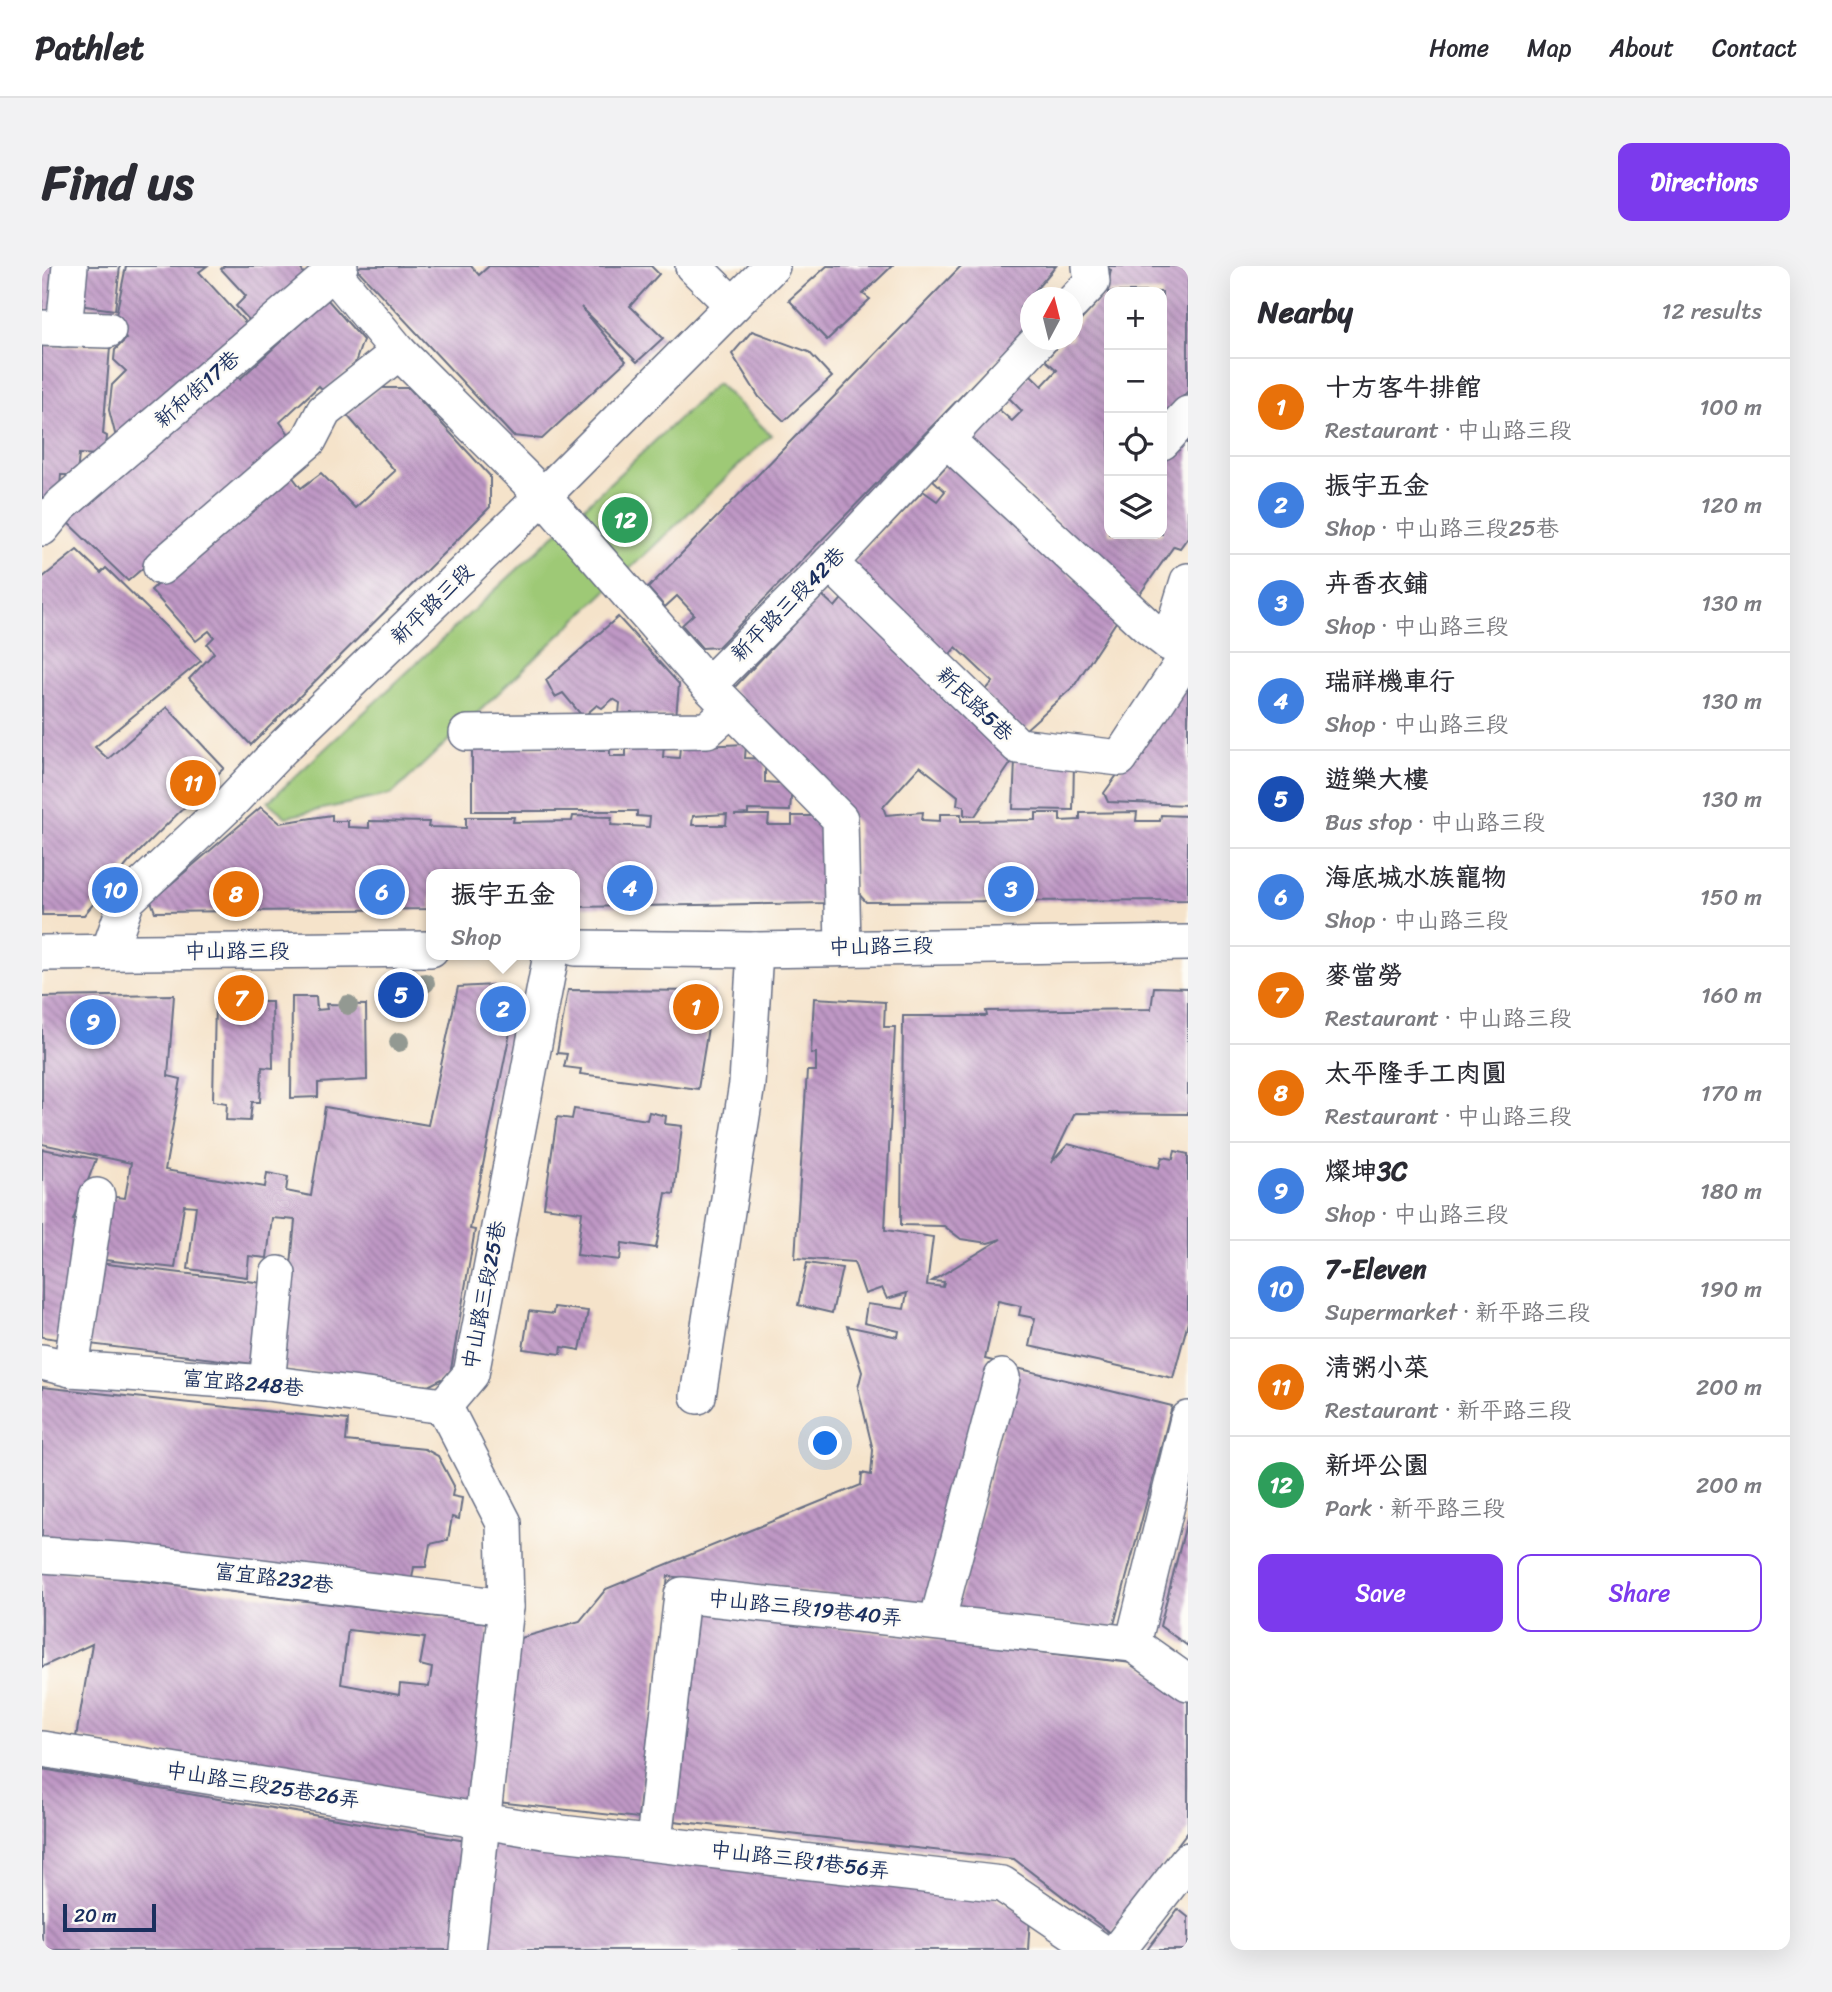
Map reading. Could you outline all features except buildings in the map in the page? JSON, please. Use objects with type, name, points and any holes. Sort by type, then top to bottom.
[{"type":"street","points":[[71,266],[53,329],[108,330]]},
{"type":"street","points":[[693,266],[733,305]]},
{"type":"street","name":"新平路三段","points":[[108,951],[127,900],[227,806],[282,748],[543,496],[772,266]]},
{"type":"street","points":[[1083,292],[1092,282],[1090,266]]},
{"type":"street","points":[[334,268],[399,352],[543,496],[719,697],[840,819],[843,946]]},
{"type":"street","name":"新和街17巷","points":[[51,517],[334,268]]},
{"type":"street","name":"新平路三段42巷","points":[[467,733],[707,730],[719,697],[830,563],[1030,350]]},
{"type":"street","points":[[161,567],[309,440],[324,411],[399,352]]},
{"type":"street","points":[[1167,437],[1188,414]]},
{"type":"street","points":[[947,440],[1147,626],[1182,649],[1188,581]]},
{"type":"street","name":"新民路5巷","points":[[830,563],[1018,746],[1120,758],[1182,649]]},
{"type":"street","name":"中山路三段","points":[[580,948],[755,950],[843,946],[1188,943]]},
{"type":"street","name":"中山路三段","points":[[42,953],[426,949]]},
{"type":"street","points":[[698,1396],[747,1084],[755,950]]},
{"type":"street","name":"中山路三段25巷","points":[[444,1406],[471,1374],[550,960]]},
{"type":"street","points":[[57,1366],[97,1196]]},
{"type":"street","points":[[267,1383],[278,1274]]},
{"type":"street","name":"富宜路248巷","points":[[57,1366],[267,1383],[444,1406]]},
{"type":"street","points":[[937,1622],[1002,1377]]},
{"type":"street","points":[[444,1406],[504,1523],[506,1607],[468,1950]]},
{"type":"street","points":[[1188,1419],[1133,1644],[1188,1683]]},
{"type":"street","name":"富宜路232巷","points":[[42,1555],[132,1561],[506,1607]]},
{"type":"street","name":"中山路三段19巷40弄","points":[[654,1842],[682,1595],[1133,1644]]},
{"type":"street","name":"中山路三段25巷26弄","points":[[42,1749],[483,1820]]},
{"type":"street","name":"中山路三段1巷56弄","points":[[483,1820],[544,1830],[1002,1884],[1099,1950]]},
{"type":"street","points":[[1118,1950],[1188,1860]]},
{"type":"green space","points":[[717,383],[771,435],[392,794],[286,817],[268,802]]},
{"type":"place","name":"新坪公園","points":[[625,520]]},
{"type":"place","name":"清粥小菜","points":[[193,783]]},
{"type":"place","name":"瑞祥機車行","points":[[630,888]]},
{"type":"place","name":"卉香衣鋪","points":[[1011,889]]},
{"type":"place","name":"7-Eleven","points":[[115,890]]},
{"type":"place","name":"海底城水族寵物","points":[[382,892]]},
{"type":"place","name":"太平隆手工肉圓","points":[[236,894]]},
{"type":"place","name":"遊樂大樓","points":[[401,995]]},
{"type":"place","name":"麥當勞","points":[[241,998]]},
{"type":"place","name":"十方客牛排館","points":[[696,1007]]},
{"type":"place","name":"振宇五金","points":[[503,1009]]},
{"type":"place","name":"燦坤3C","points":[[93,1022]]}]
